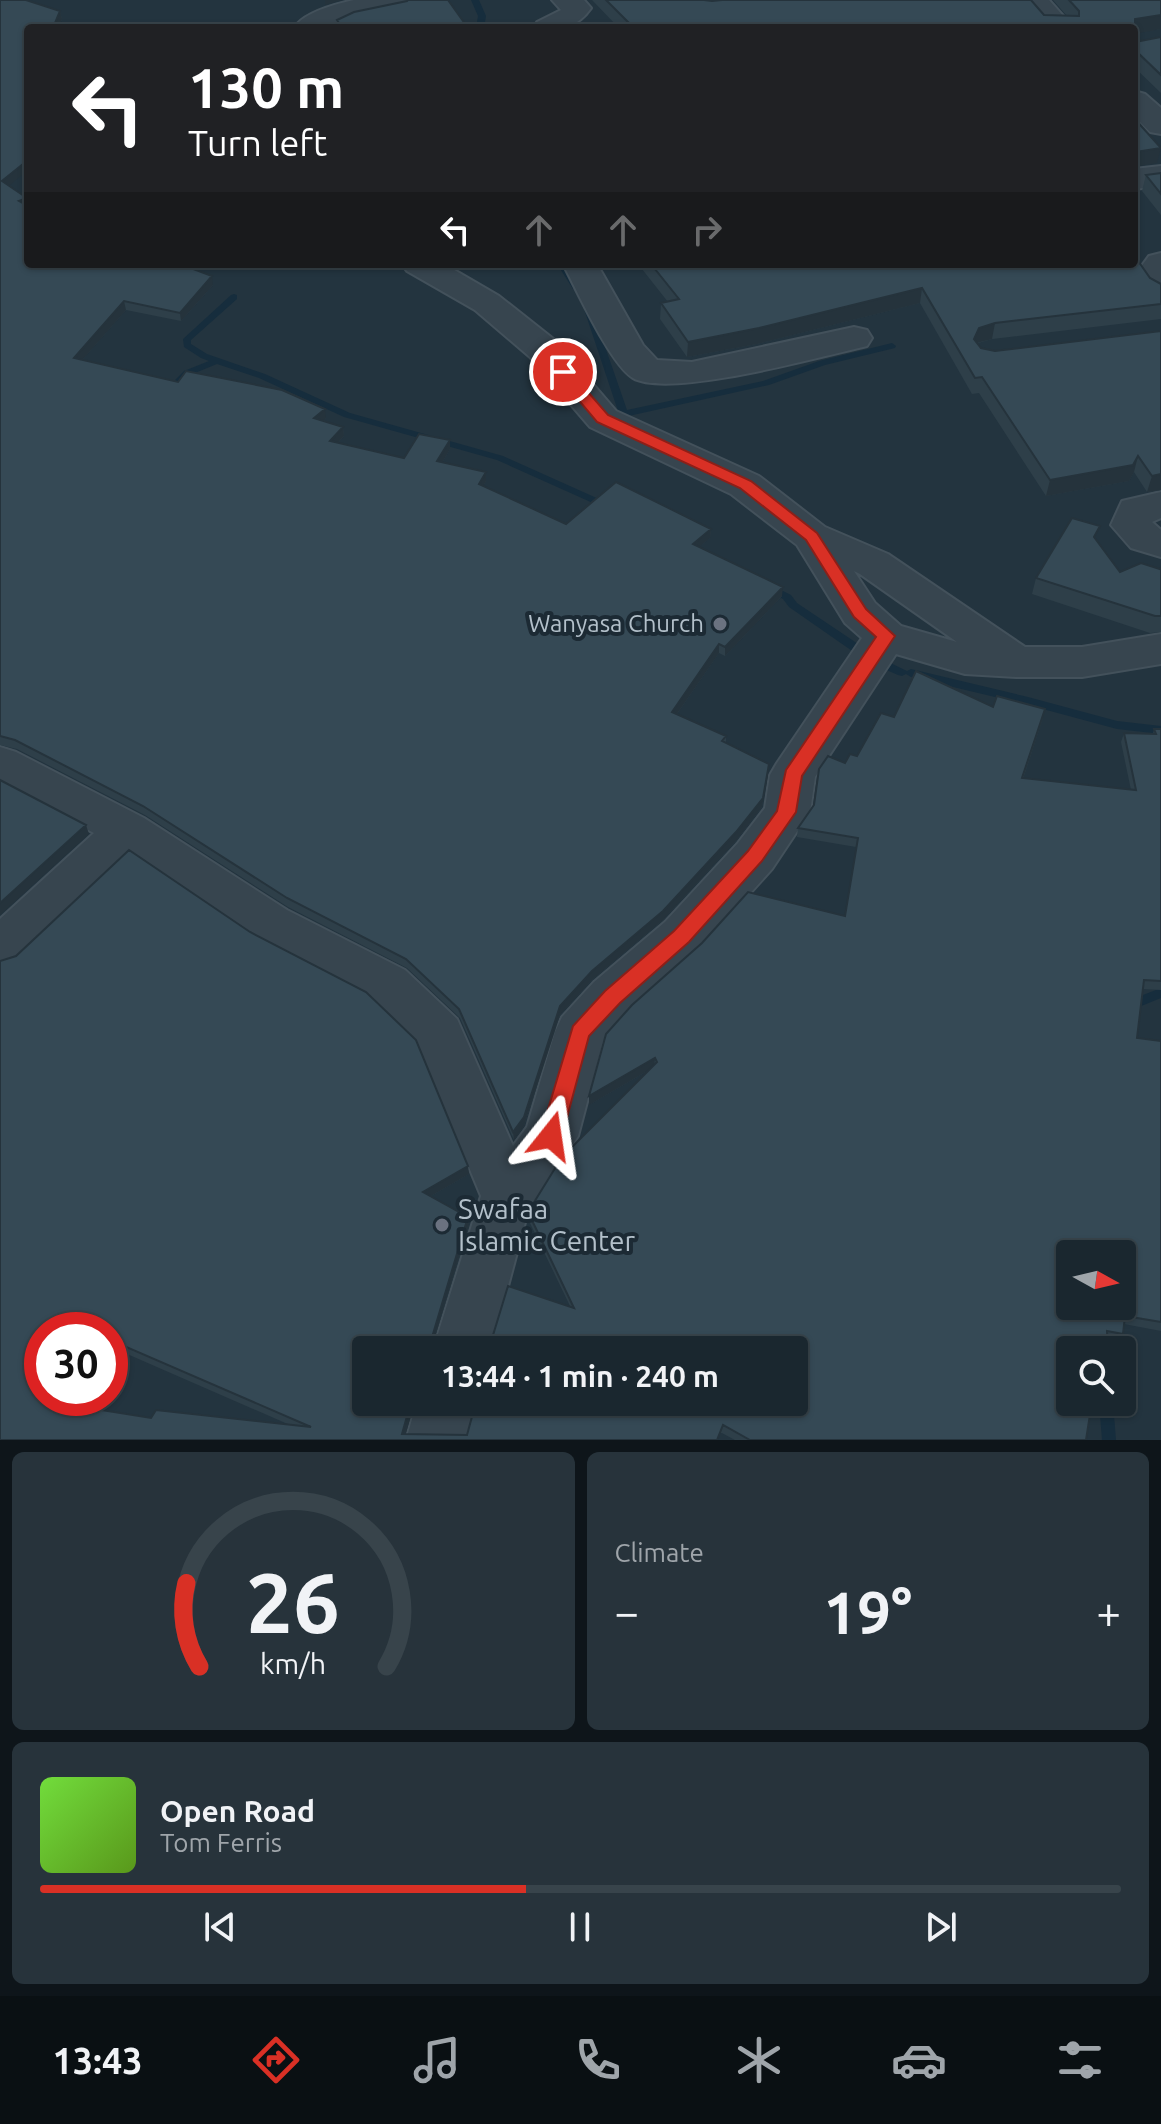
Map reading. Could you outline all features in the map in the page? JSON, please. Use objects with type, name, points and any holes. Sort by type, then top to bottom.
[{"type":"street","points":[[316,24],[346,10],[397,0]]},
{"type":"street","points":[[531,0],[558,16]]},
{"type":"street","points":[[1033,0],[1056,24]]},
{"type":"street","points":[[1138,104],[1161,125]]},
{"type":"street","points":[[1138,179],[1161,176]]},
{"type":"street","points":[[1161,263],[1155,271],[1161,285]]},
{"type":"street","points":[[426,268],[487,303],[543,349],[603,419],[745,485],[811,536],[874,564],[1016,662]]},
{"type":"street","points":[[582,268],[628,350],[646,370],[692,373],[854,338]]},
{"type":"street","points":[[1161,505],[1136,510],[1131,525],[1145,539],[1161,544]]},
{"type":"street","points":[[811,536],[860,613],[886,636],[965,659],[1082,662],[1153,657]]},
{"type":"street","points":[[466,1336],[500,1215],[508,1196],[551,1136],[580,1032],[612,997],[682,936],[755,856],[787,812],[793,775],[886,636]]},
{"type":"street","points":[[0,764],[128,830],[270,924],[387,984],[439,1034],[508,1196]]},
{"type":"street","points":[[0,949],[128,830]]},
{"type":"street","points":[[436,1440],[443,1416]]},
{"type":"building","points":[[0,0],[26,0],[60,11],[55,24],[24,24],[24,163],[2,181],[24,196],[19,201],[24,204],[24,268],[191,268],[212,276],[180,313],[124,301],[74,358],[178,382],[186,371],[282,390],[325,409],[314,418],[343,427],[330,441],[404,458],[419,434],[450,440],[437,461],[486,472],[479,484],[566,524],[616,482],[711,529],[693,544],[783,587],[725,647],[719,644],[672,712],[726,736],[722,741],[769,764],[763,798],[663,911],[592,971],[560,1006],[524,1117],[513,1132],[459,1009],[406,959],[287,898],[143,806],[15,740],[0,736]]},
{"type":"building","points":[[448,0],[465,24],[340,24],[337,20],[354,12],[407,1]]},
{"type":"building","points":[[606,0],[1031,0],[1044,15],[1079,16],[1079,11],[1069,0],[1161,0],[1161,15],[1135,19],[1135,24],[624,24],[629,23]]},
{"type":"building","points":[[1161,37],[1161,75],[1138,53],[1138,41]]},
{"type":"building","points":[[1138,122],[1161,148],[1138,152]]},
{"type":"building","points":[[1161,173],[1161,194],[1146,175]]},
{"type":"building","points":[[1138,261],[1150,278],[1161,284],[1161,304],[995,323],[979,328],[974,339],[981,348],[995,351],[1161,331],[1161,474],[1152,476],[1138,456],[1133,465],[1050,480],[982,377],[975,378],[922,288],[688,342],[661,303],[679,299],[654,268],[1138,268]]},
{"type":"building","points":[[1072,518],[1100,526],[1094,537],[1120,572],[1141,563],[1161,568],[1161,616],[1036,578]]},
{"type":"building","points":[[916,671],[993,707],[997,696],[1045,709],[1022,778],[1136,790],[1124,733],[1156,734],[1154,729],[1161,729],[1161,981],[1144,980],[1137,1038],[1161,1041],[1161,1322],[1136,1318],[1136,1240],[1056,1240],[1056,1320],[1125,1320],[1123,1334],[1107,1331],[1107,1336],[1056,1336],[1056,1416],[1090,1416],[1086,1440],[750,1440],[723,1425],[717,1440],[0,1440],[0,961],[16,956],[129,850],[250,932],[366,992],[416,1040],[468,1166],[423,1192],[468,1217],[432,1336],[352,1336],[352,1416],[407,1416],[402,1434],[467,1435],[472,1416],[808,1416],[808,1336],[493,1336],[508,1286],[574,1308],[528,1212],[562,1157],[657,1062],[655,1058],[589,1096],[606,1034],[632,1005],[702,943],[748,892],[845,916],[858,838],[798,828],[814,805],[819,769],[828,756],[845,763],[850,754],[857,756],[881,713],[894,717]]},
{"type":"building","points":[[0,780],[86,825],[0,903]]},
{"type":"waterway","points":[[475,0],[482,16],[481,24]]},
{"type":"waterway","points":[[564,268],[576,287]]},
{"type":"waterway","points":[[217,360],[187,345],[187,339],[234,297]]},
{"type":"waterway","points":[[588,309],[624,414],[766,383],[822,363],[892,346]]},
{"type":"waterway","points":[[180,380],[187,373],[217,360]]},
{"type":"waterway","points":[[217,360],[262,376],[347,415],[500,458],[607,506]]},
{"type":"waterway","points":[[769,587],[872,659],[902,672]]},
{"type":"waterway","points":[[911,673],[1117,725],[1161,730]]},
{"type":"waterway","points":[[1129,1006],[1161,993]]},
{"type":"waterway","points":[[1107,1416],[1109,1440]]},
{"type":"place","name":"Wanyasa Church","points":[[720,624]]},
{"type":"place","name":"Swafaa Islamic Center","points":[[442,1225]]},
{"type":"route","points":[[551,1136],[580,1032],[612,997],[682,936],[755,856],[787,812],[793,775],[886,636],[860,613],[811,536],[745,485],[603,419],[563,372]]}]
